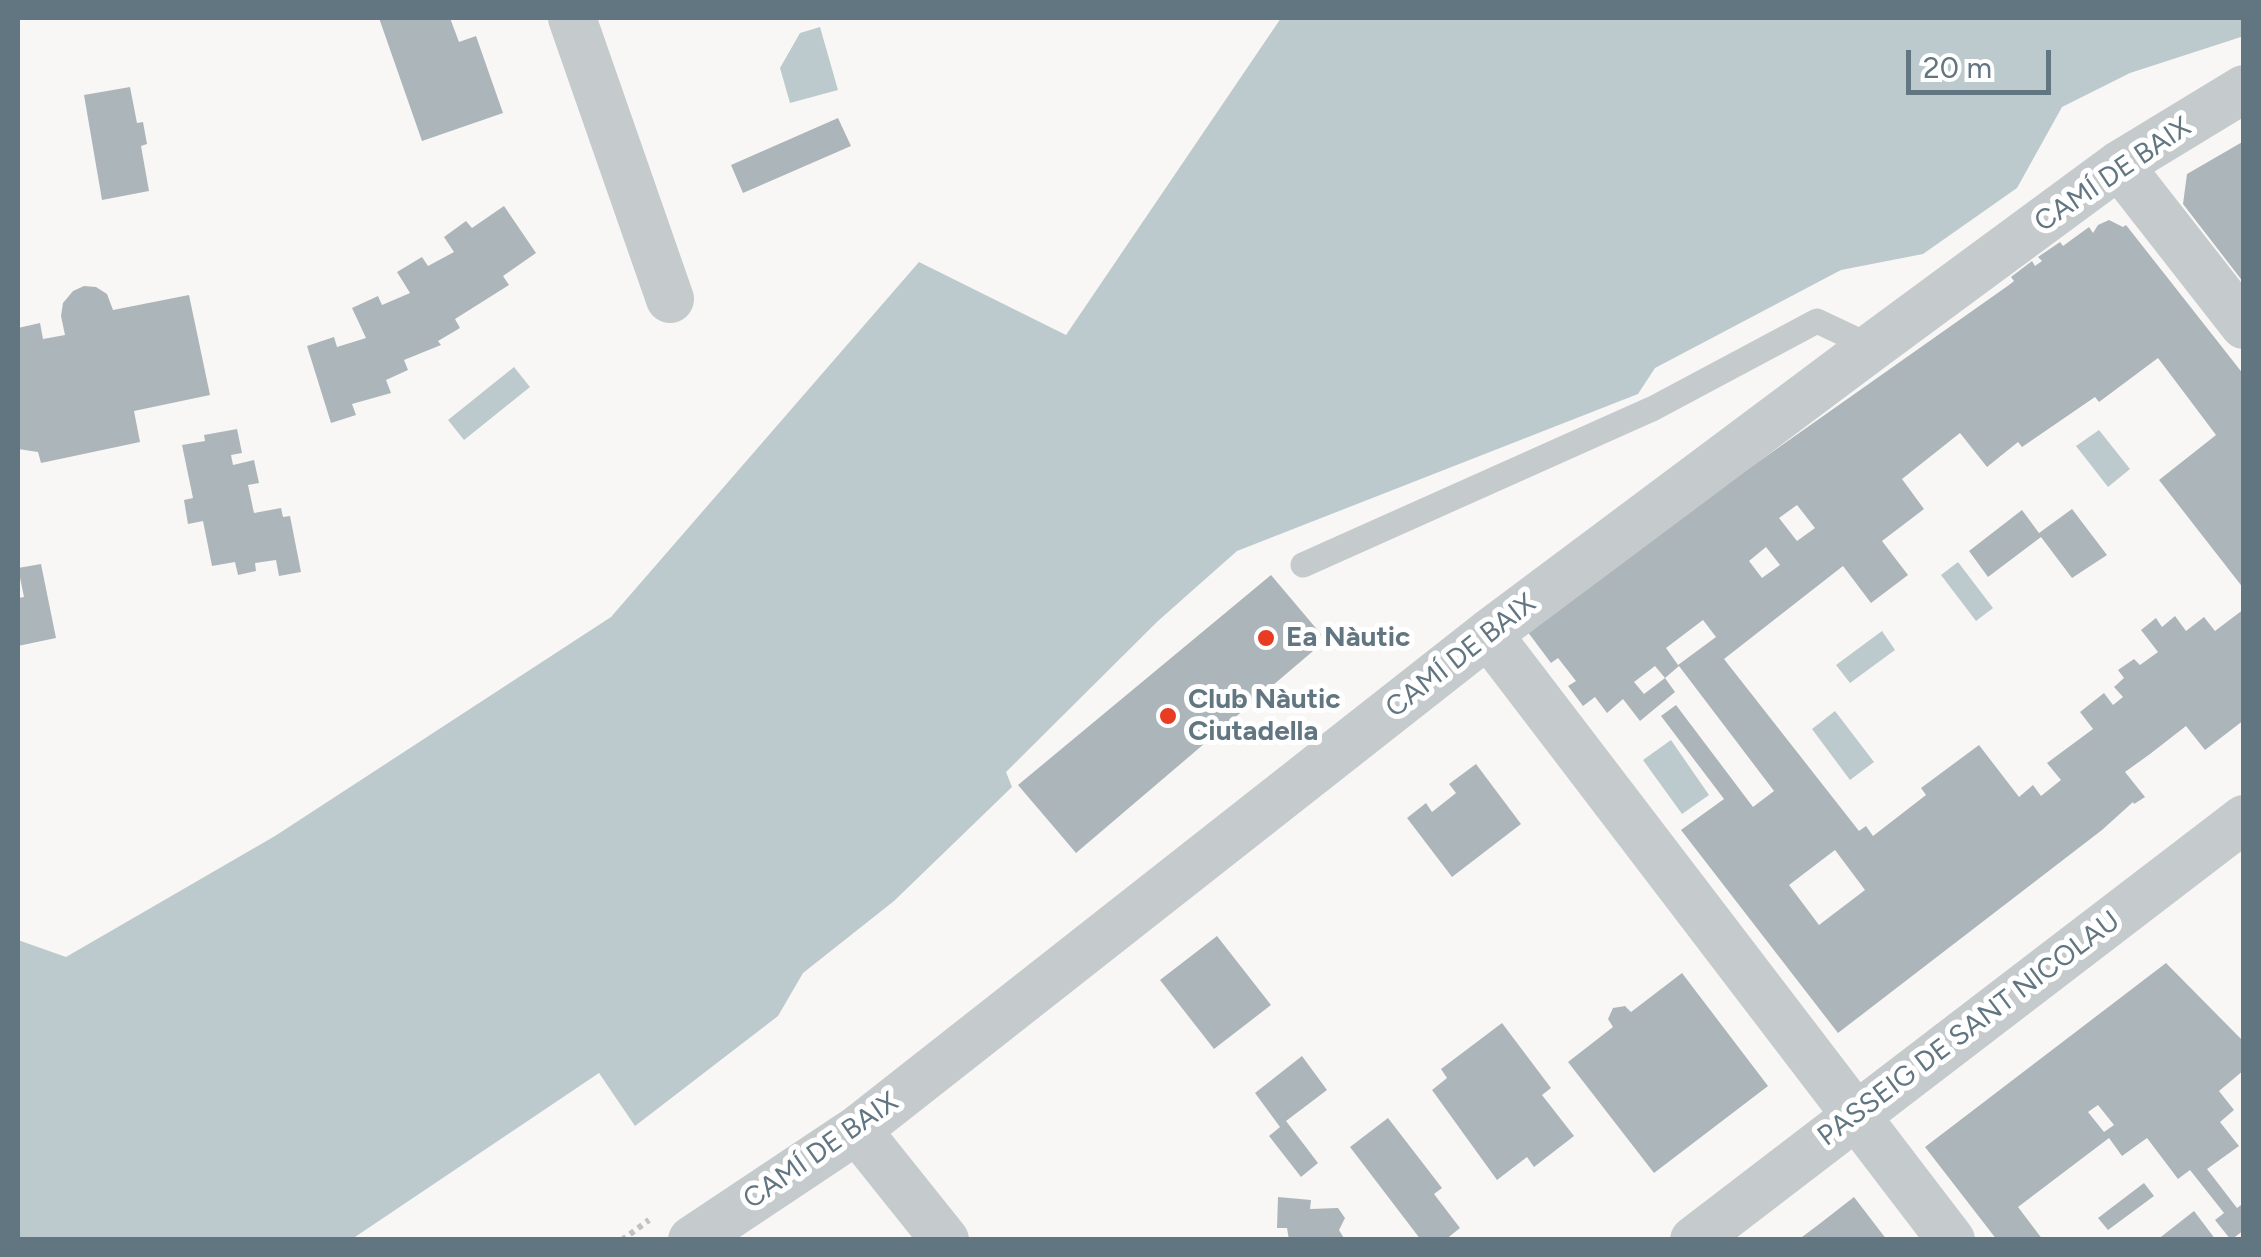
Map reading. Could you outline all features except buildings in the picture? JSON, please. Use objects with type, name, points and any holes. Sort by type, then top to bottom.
[{"type":"street","points":[[572,18],[670,299]]},
{"type":"street","name":"CAMÍ DE BAIX","points":[[692,1240],[857,1130],[1488,634],[1872,348],[2119,165],[2244,89]]},
{"type":"street","points":[[2119,165],[2244,325]]},
{"type":"street","points":[[1488,634],[1951,1240]]},
{"type":"street","name":"PASSEIG DE SANT NICOLAU","points":[[1694,1240],[2244,818]]},
{"type":"street","points":[[857,1130],[945,1240]]},
{"type":"lane","points":[[1303,565],[1654,408],[1817,320],[1872,348]]},
{"type":"shaded area","points":[[1281,18],[2243,18],[2244,36],[2130,73],[2062,107],[2017,188],[1923,254],[1841,270],[1655,368],[1638,394],[1237,551],[1158,621],[1006,772],[1012,787],[894,901],[803,973],[778,1016],[635,1126],[599,1073],[352,1239],[18,1239],[18,940],[66,957],[275,836],[611,617],[919,262],[1066,335]]},
{"type":"shaded area","points":[[820,27],[838,90],[790,103],[780,68],[800,33]]},
{"type":"shaded area","points":[[514,367],[530,387],[464,440],[448,420]]},
{"type":"shaded area","points":[[2099,430],[2130,469],[2108,487],[2076,446]]},
{"type":"shaded area","points":[[1958,562],[1993,608],[1976,621],[1941,575]]},
{"type":"shaded area","points":[[1882,631],[1895,650],[1850,683],[1836,665]]},
{"type":"shaded area","points":[[1835,711],[1874,762],[1850,780],[1812,729]]},
{"type":"shaded area","points":[[1671,740],[1709,795],[1682,814],[1643,760]]},
{"type":"place","name":"Ea Nàutic","points":[[1266,638]]},
{"type":"place","name":"Club Nàutic Ciutadella","points":[[1168,716]]}]
